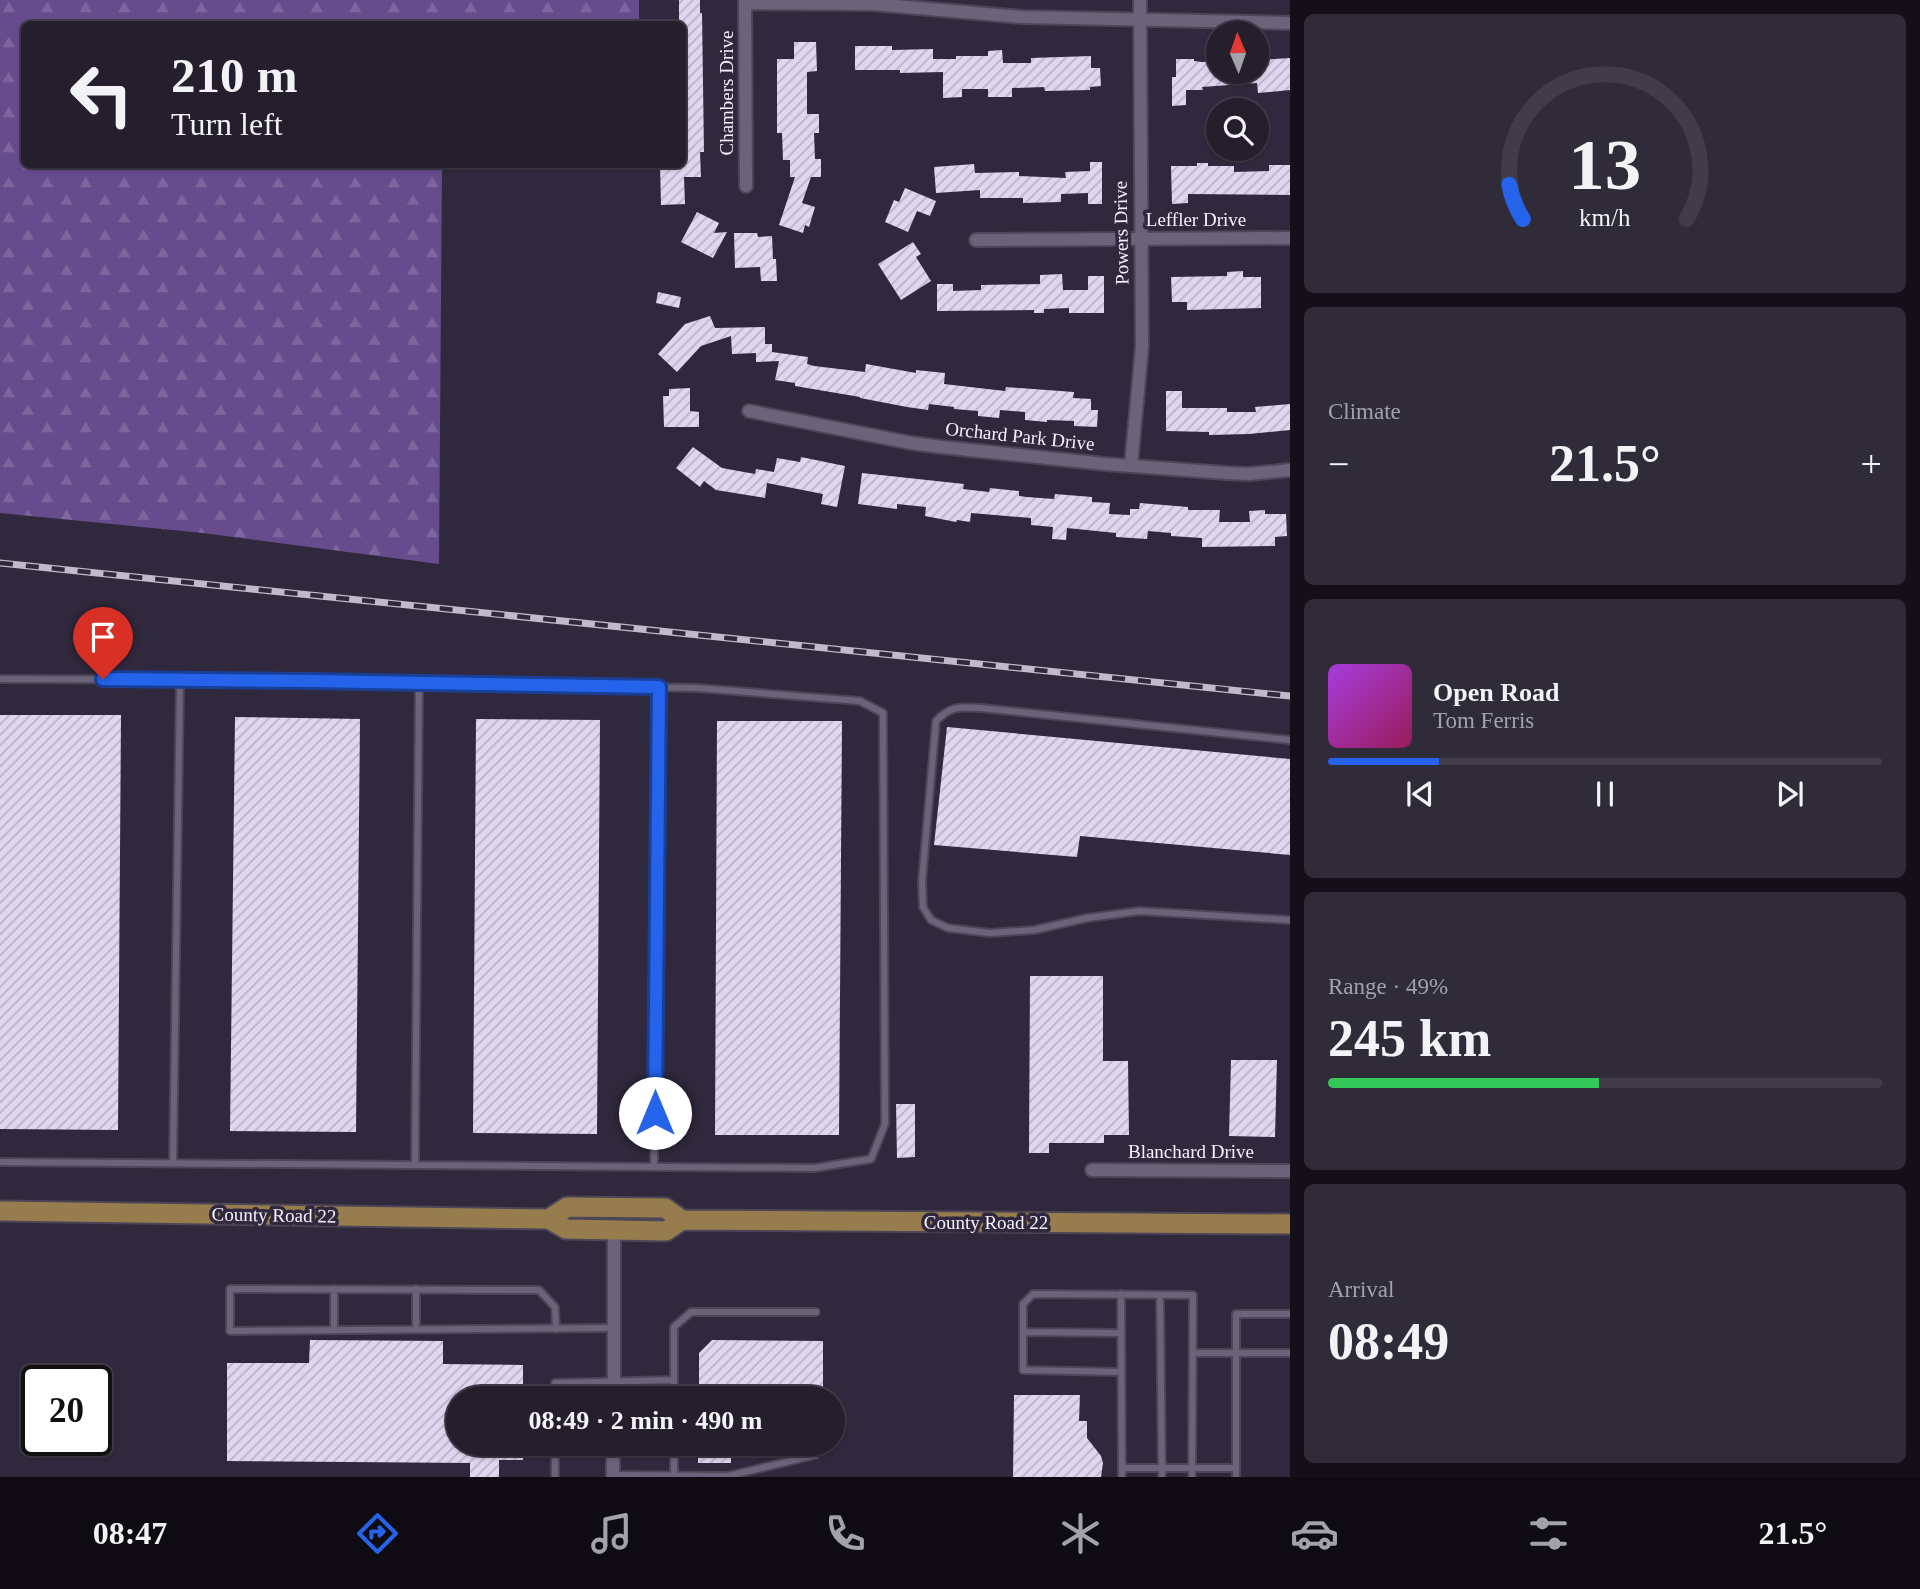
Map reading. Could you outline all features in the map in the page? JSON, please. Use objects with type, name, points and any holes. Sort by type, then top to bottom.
[{"type":"main road","name":"County Road 22","points":[[549,1219],[567,1207],[665,1208],[682,1220],[1290,1224]]},
{"type":"main road","name":"County Road 22","points":[[0,1211],[549,1219],[566,1229],[666,1231],[682,1220]]},
{"type":"street","name":"Powers Drive","points":[[1131,465],[1143,347],[1140,0]]},
{"type":"street","points":[[745,1],[872,4],[1022,17],[1290,23]]},
{"type":"street","name":"Chambers Drive","points":[[745,1],[746,187]]},
{"type":"street","name":"Leffler Drive","points":[[976,240],[1290,238]]},
{"type":"street","name":"Orchard Park Drive","points":[[748,411],[911,443],[1105,464],[1249,474],[1290,471]]},
{"type":"street","name":"Blanchard Drive","points":[[1092,1170],[1290,1171]]},
{"type":"street","points":[[614,1230],[614,1386]]},
{"type":"street","points":[[613,1456],[613,1476]]},
{"type":"lane","points":[[0,679],[659,687],[860,701],[883,713],[884,1124],[871,1159],[814,1168],[0,1162]]},
{"type":"lane","points":[[173,1163],[180,680]]},
{"type":"lane","points":[[415,1165],[419,683]]},
{"type":"lane","points":[[654,1167],[659,687]]},
{"type":"lane","points":[[1290,740],[981,708],[959,707],[946,711],[936,721],[922,881],[923,907],[931,920],[948,928],[990,933],[1034,930],[1087,918],[1140,911],[1290,920]]},
{"type":"lane","points":[[555,1329],[555,1307],[539,1290],[230,1289],[230,1331],[416,1329],[555,1329],[614,1328]]},
{"type":"lane","points":[[334,1289],[334,1330]]},
{"type":"lane","points":[[416,1289],[416,1329]]},
{"type":"lane","points":[[1121,1372],[1023,1370],[1023,1304],[1033,1294],[1193,1295],[1192,1477]]},
{"type":"lane","points":[[1121,1294],[1122,1477]]},
{"type":"lane","points":[[1160,1294],[1162,1477]]},
{"type":"lane","points":[[674,1386],[674,1327],[691,1312],[816,1312]]},
{"type":"lane","points":[[1236,1477],[1236,1314],[1290,1314]]},
{"type":"lane","points":[[1023,1332],[1121,1333]]},
{"type":"lane","points":[[1193,1353],[1290,1353]]},
{"type":"lane","points":[[555,1386],[555,1383],[674,1380]]},
{"type":"lane","points":[[555,1456],[555,1477]]},
{"type":"lane","points":[[674,1456],[674,1475]]},
{"type":"lane","points":[[613,1476],[728,1476],[812,1456]]},
{"type":"lane","points":[[1122,1468],[1236,1468]]},
{"type":"green space","points":[[0,0],[639,0],[639,21],[21,21],[21,168],[442,168],[439,564],[203,533],[0,513]]},
{"type":"building","points":[[679,0],[700,0],[704,152],[700,152],[701,177],[684,177],[685,204],[661,205],[660,168],[686,168],[686,21],[679,21]]},
{"type":"building","points":[[794,42],[816,42],[817,71],[807,72],[807,114],[819,114],[819,133],[814,133],[815,159],[821,159],[821,177],[811,177],[802,203],[815,207],[809,227],[805,225],[803,233],[779,225],[795,177],[790,177],[790,160],[783,160],[782,133],[777,133],[777,59],[794,59]]},
{"type":"building","points":[[855,46],[892,46],[892,50],[933,49],[933,59],[988,56],[988,51],[1002,50],[1003,63],[1031,63],[1031,58],[1091,56],[1091,68],[1100,68],[1101,86],[1090,87],[1090,90],[1045,91],[1044,87],[1012,88],[1012,97],[988,97],[988,89],[962,89],[962,97],[943,98],[943,72],[855,70]]},
{"type":"building","points":[[1290,58],[1290,90],[1258,93],[1257,84],[1269,84],[1269,59]]},
{"type":"building","points":[[1176,59],[1206,62],[1206,84],[1243,84],[1186,90],[1186,105],[1172,106],[1172,77],[1176,77]]},
{"type":"building","points":[[1090,162],[1102,162],[1102,204],[1088,204],[1088,193],[1061,194],[1061,202],[1023,203],[1023,198],[980,198],[980,190],[936,193],[934,167],[974,164],[975,173],[1019,172],[1019,176],[1066,178],[1065,172],[1090,171]]},
{"type":"building","points":[[1197,163],[1208,163],[1208,166],[1234,166],[1234,172],[1269,171],[1269,165],[1290,165],[1290,195],[1188,194],[1188,203],[1172,204],[1171,166],[1197,166]]},
{"type":"building","points":[[905,188],[936,201],[930,216],[917,211],[908,232],[885,222],[894,200],[899,202]]},
{"type":"building","points":[[697,212],[719,223],[714,233],[727,232],[713,258],[681,242]]},
{"type":"building","points":[[734,233],[772,236],[777,281],[761,281],[760,267],[735,268]]},
{"type":"building","points":[[913,242],[921,254],[916,257],[931,281],[901,300],[878,264]]},
{"type":"building","points":[[1243,271],[1243,277],[1261,277],[1261,308],[1187,310],[1187,302],[1172,302],[1171,277],[1227,276],[1227,272]]},
{"type":"building","points":[[1062,274],[1063,290],[1088,290],[1088,276],[1104,276],[1104,313],[1069,313],[1069,308],[1044,309],[1044,313],[1034,313],[1034,310],[937,311],[937,284],[953,284],[953,291],[981,290],[981,285],[1040,284],[1040,275]]},
{"type":"building","points":[[658,292],[681,297],[679,308],[656,303]]},
{"type":"building","points":[[710,316],[715,328],[765,327],[765,344],[772,344],[772,352],[808,357],[807,364],[814,366],[865,372],[866,364],[916,373],[916,370],[945,373],[944,384],[1005,391],[1006,387],[1074,392],[1073,398],[1091,399],[1091,410],[1098,410],[1097,427],[1074,426],[1074,421],[1025,420],[1025,412],[1000,410],[999,418],[978,416],[978,411],[929,404],[928,410],[795,386],[795,383],[775,380],[779,361],[756,362],[756,353],[732,354],[731,336],[701,346],[677,372],[658,354],[685,324]]},
{"type":"building","points":[[690,388],[690,411],[699,412],[699,427],[664,427],[663,396],[669,396],[669,389]]},
{"type":"building","points":[[1166,391],[1182,391],[1182,408],[1227,408],[1227,412],[1256,412],[1255,407],[1290,404],[1290,430],[1209,435],[1209,432],[1166,431]]},
{"type":"building","points":[[693,447],[722,468],[755,474],[756,469],[774,472],[777,458],[800,462],[801,457],[845,466],[837,507],[821,504],[823,494],[767,483],[765,498],[716,490],[704,481],[700,487],[676,468]]},
{"type":"building","points":[[862,473],[964,484],[963,489],[989,492],[990,488],[1019,491],[1019,496],[1027,497],[1054,499],[1055,494],[1092,497],[1092,502],[1110,503],[1109,514],[1130,515],[1130,509],[1139,509],[1140,503],[1188,507],[1188,510],[1220,510],[1219,522],[1250,522],[1249,511],[1265,510],[1265,514],[1286,514],[1287,536],[1275,537],[1275,546],[1202,547],[1202,538],[1171,536],[1171,533],[1148,531],[1147,539],[1116,537],[1116,533],[1067,528],[1066,540],[1052,539],[1053,527],[1031,525],[1031,518],[971,513],[970,522],[956,522],[925,516],[926,507],[897,504],[897,509],[858,504]]},
{"type":"building","points":[[0,715],[121,715],[118,1130],[0,1129]]},
{"type":"building","points":[[235,717],[360,719],[356,1132],[230,1131]]},
{"type":"building","points":[[476,719],[600,720],[597,1134],[473,1133]]},
{"type":"building","points":[[717,721],[842,721],[839,1135],[715,1135]]},
{"type":"building","points":[[947,727],[1290,759],[1290,855],[1080,836],[1077,857],[934,845]]},
{"type":"building","points":[[1030,976],[1103,976],[1103,1061],[1128,1061],[1129,1135],[1104,1135],[1104,1143],[1049,1143],[1049,1153],[1029,1153]]},
{"type":"building","points":[[1231,1060],[1277,1060],[1275,1137],[1229,1136]]},
{"type":"building","points":[[896,1104],[915,1104],[915,1157],[897,1158]]},
{"type":"building","points":[[310,1340],[443,1341],[443,1364],[523,1365],[523,1386],[446,1386],[446,1456],[523,1456],[523,1460],[499,1460],[499,1477],[470,1477],[470,1463],[227,1461],[227,1363],[309,1363]]},
{"type":"building","points":[[712,1340],[823,1341],[823,1386],[699,1386],[699,1353]]},
{"type":"building","points":[[1014,1395],[1080,1395],[1079,1421],[1087,1421],[1087,1438],[1101,1456],[1101,1477],[1013,1477]]},
{"type":"building","points":[[698,1456],[731,1456],[731,1463],[698,1463]]},
{"type":"railway","points":[[0,563],[1290,696]]},
{"type":"route","points":[[103,679],[659,687],[655,1113]]}]
